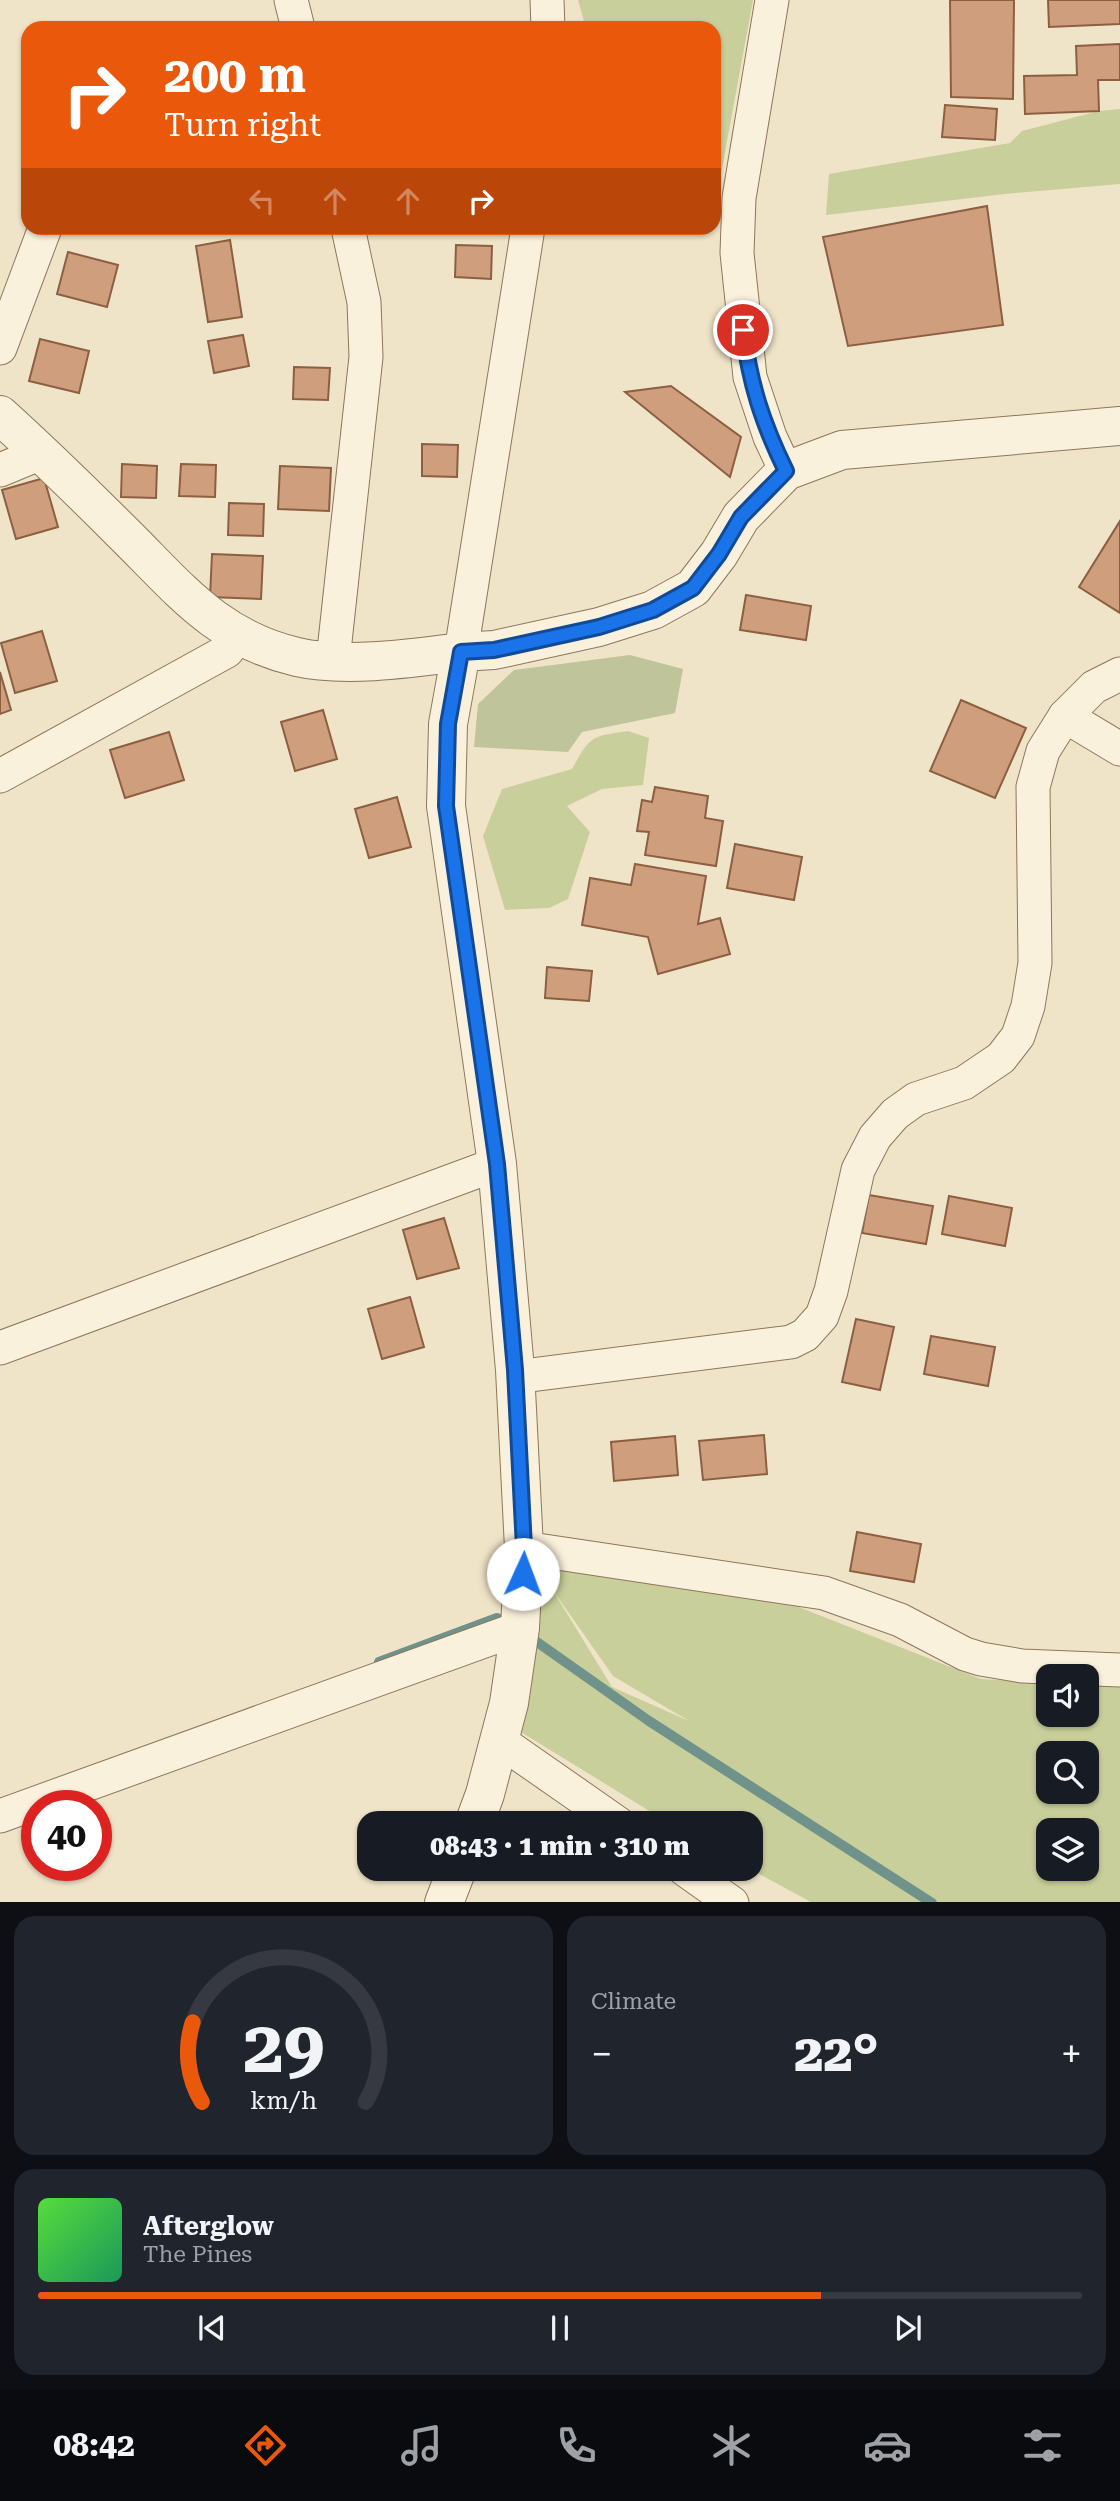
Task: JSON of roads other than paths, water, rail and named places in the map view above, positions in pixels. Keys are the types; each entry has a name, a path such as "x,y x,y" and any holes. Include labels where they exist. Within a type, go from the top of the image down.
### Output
{"street":[{"path":"291,0 296,21"},
{"path":"547,0 548,21"},
{"path":"772,0 739,198 737,253 750,377 770,437 786,471"},
{"path":"0,348 42,235"},
{"path":"332,660 366,357 364,302 350,235"},
{"path":"478,1811 509,1703 510,1639 524,1548 515,1377 497,1164 446,806 448,724 527,235"},
{"path":"0,415 192,602 238,636 299,657 332,660 399,660 494,650 599,627 653,610 693,588 719,554 741,517 786,471 842,450 1120,426"},
{"path":"0,470 41,453"},
{"path":"0,776 227,651 238,636"},
{"path":"515,1377 791,1342 805,1335 822,1317 831,1291 858,1170 875,1137 895,1114 916,1099 964,1083 1001,1058 1018,1036 1028,1006 1035,963 1033,787 1043,751 1065,716 1094,687 1120,674"},
{"path":"1065,716 1120,749"},
{"path":"0,1348 497,1164"},
{"path":"524,1548 824,1593 889,1615 965,1654 981,1659 1022,1666 1120,1670"},
{"path":"0,1816 448,1655 510,1639"},
{"path":"500,1741 600,1811"},
{"path":"444,1902 452,1881"},
{"path":"701,1881 732,1902"}],"waterway":[{"path":"379,1662 497,1618 508,1624"},
{"path":"527,1635 649,1721 930,1902"}]}
